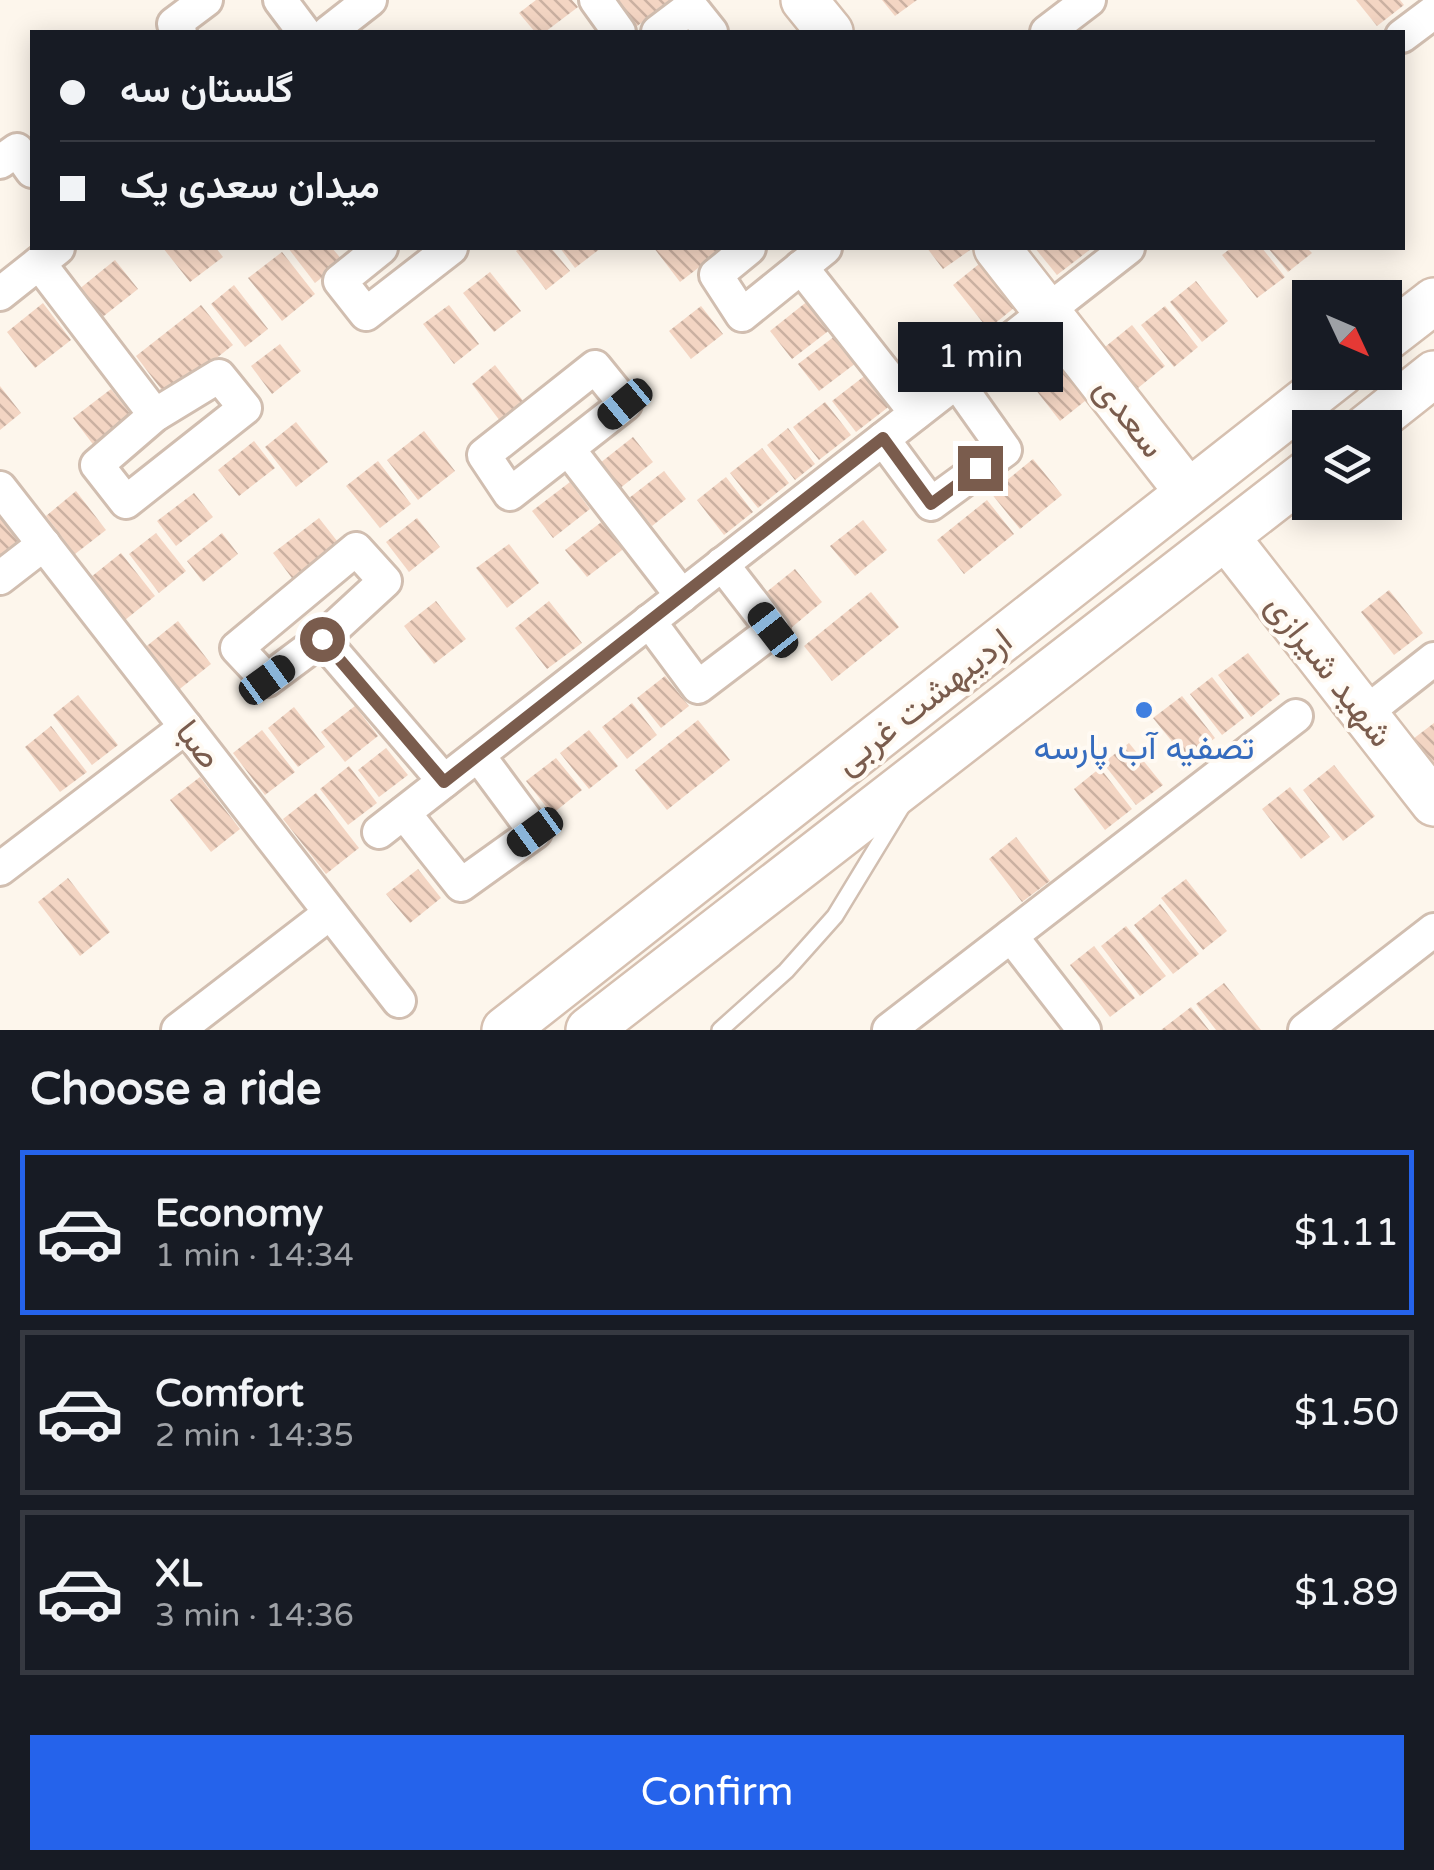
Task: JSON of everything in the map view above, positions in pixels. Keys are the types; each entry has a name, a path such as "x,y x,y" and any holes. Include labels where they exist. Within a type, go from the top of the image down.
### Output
{"main road":[{"path":"804,0 828,30"},
{"name":"سعدی","path":"1000,250 1188,492"},
{"path":"1402,326 1434,301"},
{"path":"1389,410 1434,374"},
{"name":"اردیبهشت غربی","path":"505,1030 1319,390"},
{"name":"اردیبهشت غربی","path":"589,1030 1292,485"},
{"name":"شهید شیرازی","path":"1226,536 1434,803"}],"street":[{"path":"178,30 174,24 206,0"},
{"path":"280,0 302,30"},
{"path":"332,30 370,0"},
{"path":"596,0 618,30"},
{"path":"1050,30 1088,0"},
{"path":"661,30 691,7 708,30"},
{"path":"1405,34 1434,12"},
{"path":"0,162 17,150 30,168"},
{"path":"379,250 340,281 366,314 448,250"},
{"path":"746,250 716,275 742,315 813,258 916,413"},
{"path":"478,755 535,832 461,885 392,822 1125,250"},
{"path":"1,292 48,255 155,414"},
{"path":"883,438 931,504 1005,450 956,382"},
{"path":"570,450 682,596"},
{"name":"صبا","path":"0,488 399,1001"},
{"path":"0,578 44,544"},
{"path":"649,621 698,687 773,630 722,564"},
{"path":"322,639 444,782"},
{"path":"1364,714 1434,660"},
{"path":"890,1030 1296,716"},
{"path":"0,869 186,727"},
{"path":"178,1030 330,912"},
{"path":"1305,1030 1434,930"},
{"path":"1011,936 1084,1030"}],"lane":[{"path":"720,1030 786,971 835,916 922,772"}],"building":[{"path":"536,0 572,0 578,7 548,30 533,30 519,13"},
{"path":"609,0 671,0 632,30"},
{"path":"882,0 917,0 895,16"},
{"path":"1356,0 1400,0 1404,5 1377,26"},
{"path":"165,250 218,250 223,257 190,282"},
{"path":"290,250 334,250 343,261 315,283"},
{"path":"553,250 570,271 546,290 516,251"},
{"path":"562,250 598,250 575,268"},
{"path":"656,250 721,250 680,282"},
{"path":"929,250 970,250 943,269"},
{"path":"1037,250 1089,250 1057,275"},
{"path":"1228,250 1264,250 1285,277 1257,298 1222,255"},
{"path":"1270,250 1312,253 1288,272"},
{"path":"282,252 315,294 282,321 248,278"},
{"path":"115,260 138,289 100,319 78,290"},
{"path":"984,260 1019,304 988,329 953,285"},
{"path":"490,272 521,311 494,332 463,293"},
{"path":"1196,281 1228,321 1202,342 1170,302"},
{"path":"234,285 268,329 245,347 211,304"},
{"path":"809,300 831,329 792,359 770,331"},
{"path":"43,303 71,340 35,368 7,332"},
{"path":"201,305 233,345 167,397 136,356"},
{"path":"449,305 479,344 454,364 423,324"},
{"path":"701,306 723,334 691,359 669,331"},
{"path":"1165,306 1198,347 1174,367 1141,325"},
{"path":"1132,325 1165,366 1138,388 1105,347"},
{"path":"936,330 957,355 917,387 897,362"},
{"path":"835,336 856,363 819,391 798,364"},
{"path":"280,344 301,371 272,394 251,366"},
{"path":"1061,361 1090,397 1060,421 1032,385"},
{"path":"495,365 524,402 500,421 472,384"},
{"path":"867,374 891,405 856,432 832,401"},
{"path":"0,386 21,413 0,430"},
{"path":"111,389 133,417 95,447 73,418"},
{"path":"825,402 851,435 819,460 793,427"},
{"path":"296,422 328,462 296,487 265,447"},
{"path":"788,428 815,464 795,480 767,445"},
{"path":"424,431 455,471 418,500 387,460"},
{"path":"633,437 653,462 614,493 595,467"},
{"path":"254,441 275,468 239,496 218,470"},
{"path":"762,448 789,483 758,508 730,473"},
{"path":"1033,459 1062,495 1020,529 991,493"},
{"path":"378,461 411,504 380,528 346,486"},
{"path":"664,471 686,499 652,526 629,498"},
{"path":"726,477 753,512 724,535 697,500"},
{"path":"570,482 590,509 553,538 532,511"},
{"path":"76,491 106,530 75,554 46,516"},
{"path":"194,493 213,517 176,546 157,521"},
{"path":"987,500 1014,534 964,574 937,540"},
{"path":"0,515 20,540 0,555"},
{"path":"319,518 341,546 295,582 273,553"},
{"path":"417,518 440,547 409,572 386,542"},
{"path":"604,520 626,547 587,577 565,550"},
{"path":"863,520 887,550 855,576 830,546"},
{"path":"156,533 186,571 159,593 129,554"},
{"path":"222,533 238,554 203,582 187,561"},
{"path":"509,544 539,583 507,608 476,568"},
{"path":"121,553 155,596 125,620 91,577"},
{"path":"795,569 822,602 791,628 764,594"},
{"path":"1389,590 1423,633 1394,655 1361,612"},
{"path":"871,592 899,627 832,681 804,646"},
{"path":"436,601 466,639 434,664 404,626"},
{"path":"549,601 582,643 547,669 515,628"},
{"path":"178,621 211,664 176,692 143,649"},
{"path":"1248,653 1280,694 1251,717 1218,675"},
{"path":"665,676 689,706 661,728 637,698"},
{"path":"1212,677 1244,718 1222,735 1190,694"},
{"path":"78,695 118,745 92,765 53,715"},
{"path":"1182,696 1215,738 1187,760 1153,718"},
{"path":"632,703 657,735 627,759 602,727"},
{"path":"355,706 378,736 345,762 321,732"},
{"path":"294,707 325,747 298,767 268,728"},
{"path":"698,720 730,760 667,810 635,770"},
{"path":"1434,723 1434,766 1413,739"},
{"path":"51,726 87,772 60,792 25,747"},
{"path":"262,730 295,772 265,795 233,753"},
{"path":"589,730 618,766 589,789 560,753"},
{"path":"1129,743 1163,785 1136,805 1103,763"},
{"path":"386,748 408,775 379,797 358,770"},
{"path":"556,758 582,790 552,814 526,781"},
{"path":"1334,765 1375,816 1343,841 1303,790"},
{"path":"349,766 377,803 348,825 320,789"},
{"path":"1100,768 1132,809 1105,830 1074,789"},
{"path":"200,777 240,829 211,852 170,800"},
{"path":"1290,787 1330,837 1301,859 1262,809"},
{"path":"316,793 359,848 326,874 283,819"},
{"path":"1016,837 1050,881 1022,902 989,859"},
{"path":"418,869 441,898 410,923 386,894"},
{"path":"68,878 110,932 80,956 38,902"},
{"path":"1186,879 1227,931 1203,950 1161,898"},
{"path":"1160,904 1199,954 1173,974 1134,925"},
{"path":"1126,926 1166,976 1140,996 1101,946"},
{"path":"1094,946 1135,998 1110,1017 1070,965"},
{"path":"1224,983 1261,1030 1216,1030 1196,1004"},
{"path":"1191,1007 1209,1030 1161,1030"}],"place":[{"name":"تصفیه آب پارسه","path":"1144,710"}],"route":[{"path":"322,639 444,782 883,438 931,504 980,468"}]}
